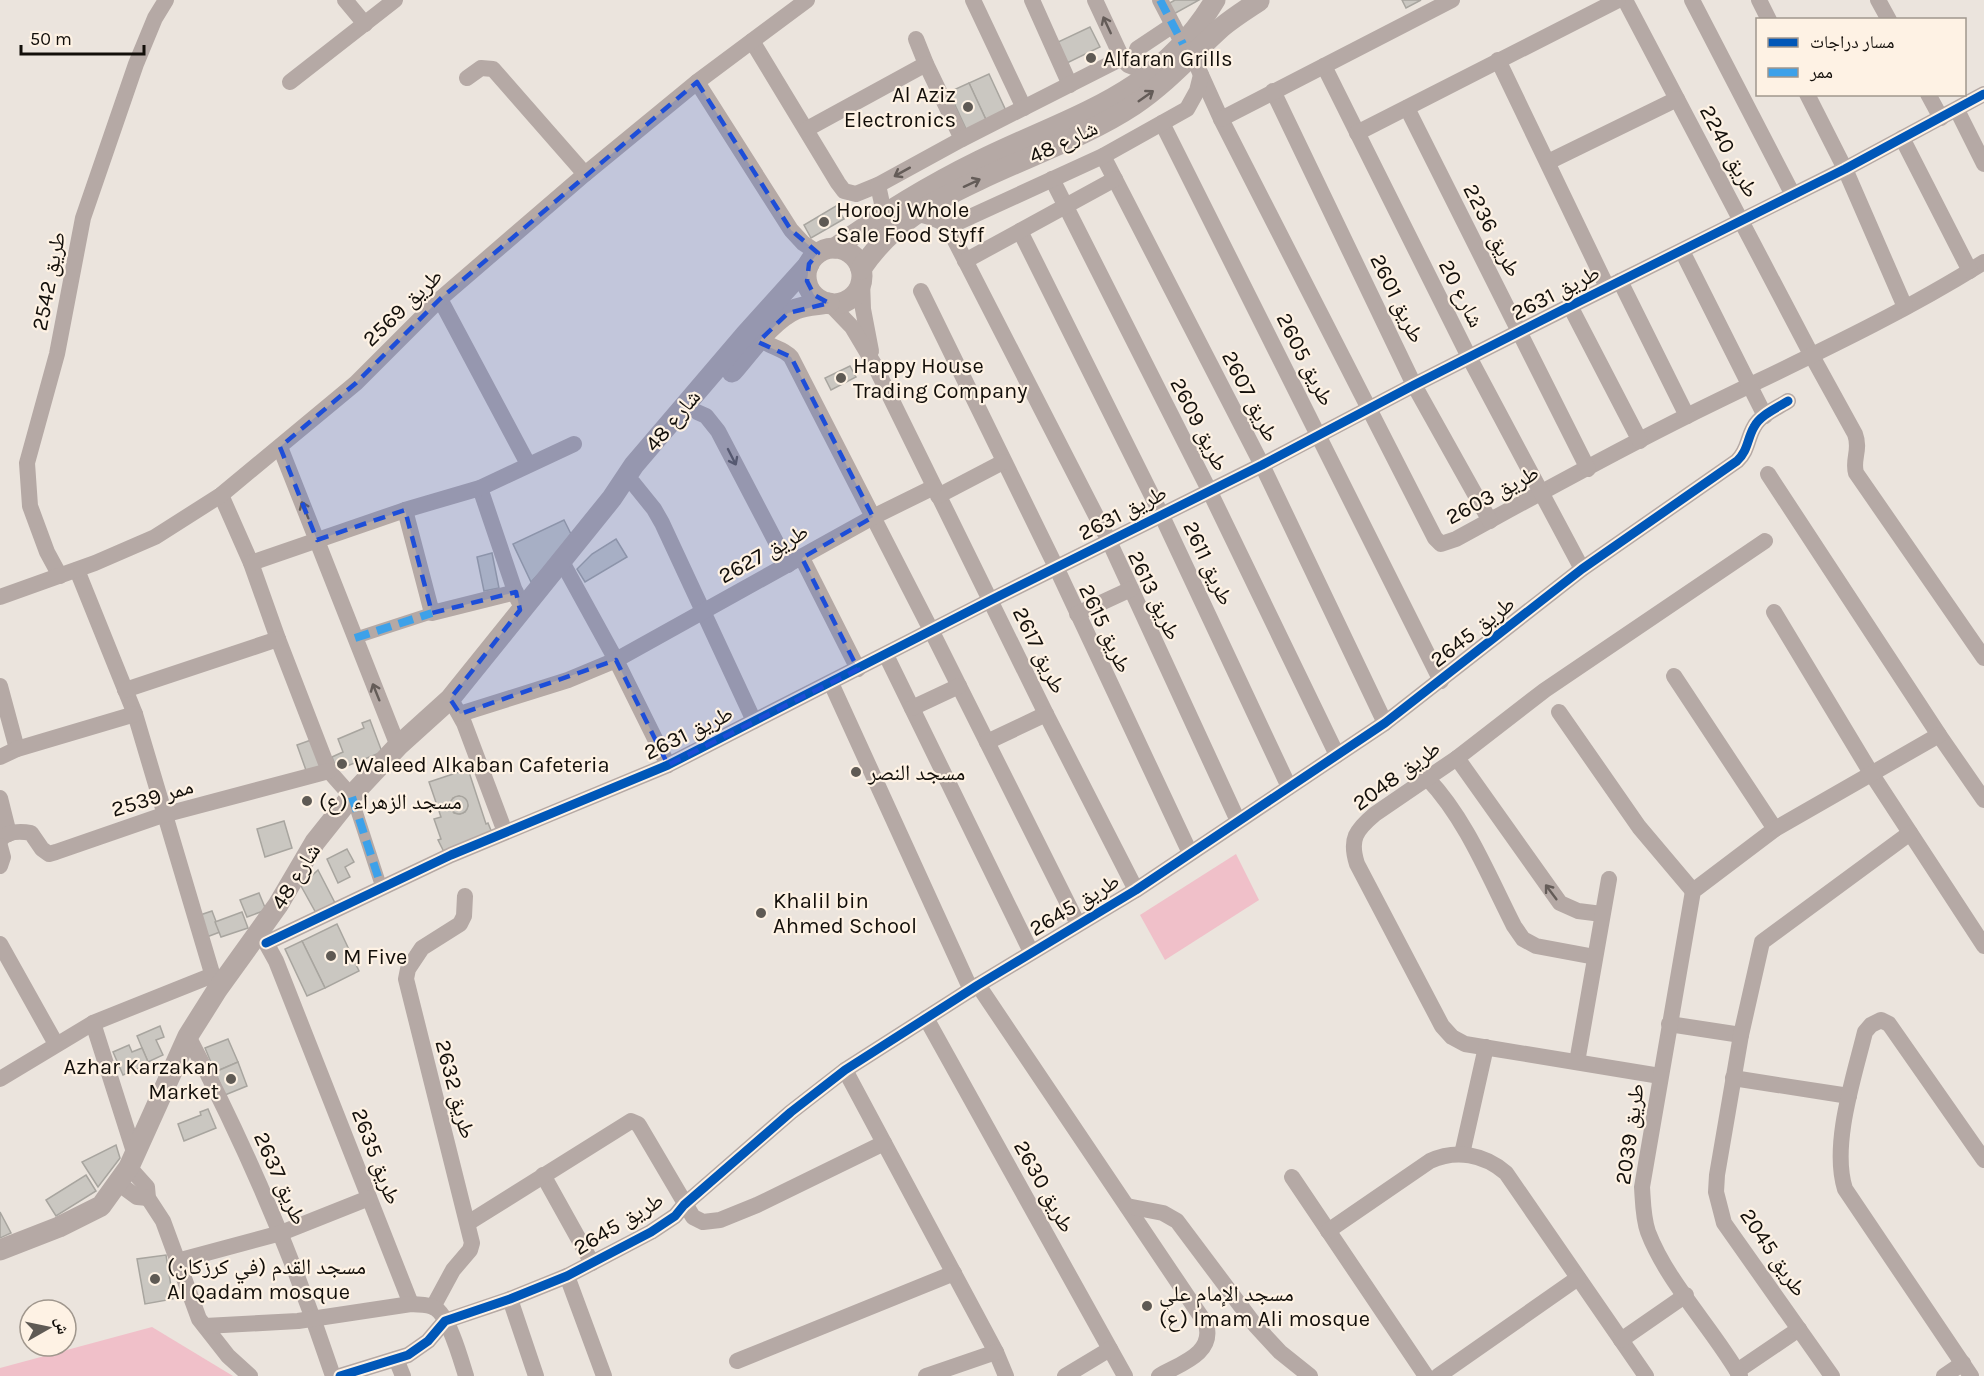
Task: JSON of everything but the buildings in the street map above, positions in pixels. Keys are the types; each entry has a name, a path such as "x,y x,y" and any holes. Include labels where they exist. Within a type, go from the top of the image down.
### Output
{"street":[{"name":"طريق 2542","path":"60,576 47,552 30,506 27,463 57,354 83,218 136,64 155,18 166,0"},
{"path":"345,0 365,24"},
{"path":"290,82 396,0"},
{"name":"طريق 2569","path":"0,597 77,570 155,537 220,495 356,383 441,299 585,174 697,82 807,0"},
{"path":"973,0 1024,108"},
{"path":"1032,0 1070,85"},
{"path":"1095,0 1122,58 1128,65 1151,74"},
{"name":"طريق 2603","path":"1160,0 1188,50 1435,538 1441,544 1456,539 1687,416 1812,356 1977,267"},
{"name":"شارع 48","path":"861,275 880,244 914,214 942,197 1110,119 1154,92 1188,50 1195,30 1215,0"},
{"path":"1249,0 1260,0"},
{"name":"شارع 48","path":"0,1250 86,1215 100,1206 128,1168 215,982 262,939 315,842 398,746 455,706 518,601 561,560 612,498 634,465 745,335 820,255 929,186 979,160 1123,94 1260,0"},
{"path":"1187,109 1205,111 1221,119 1452,0"},
{"path":"1357,133 1618,0"},
{"name":"طريق 2240","path":"1618,0 1677,99 1855,434 1858,442 1856,473 1984,658"},
{"path":"1692,0 1793,195"},
{"path":"1759,0 1768,18"},
{"path":"1878,0 1888,18"},
{"path":"916,39 962,139"},
{"path":"752,41 844,191 856,194 878,185 962,139 1122,58"},
{"path":"914,214 940,220 948,227 1103,156 1187,109 1197,91 1188,50 1137,49"},
{"path":"1498,60 1548,162 1687,416"},
{"path":"807,129 926,64"},
{"name":"شارع 20","path":"1324,66 1469,357 1582,569"},
{"path":"467,78 481,68 493,69 585,174"},
{"path":"697,82 796,237 820,255 852,254 861,275 854,296 846,301 828,303 821,301 809,289 807,281 820,255"},
{"name":"طريق 2601","path":"1273,91 1414,385 1490,521"},
{"name":"طريق 2631","path":"262,939 382,889 451,855 668,765 931,630 1319,436 1469,357 1845,169 1984,94"},
{"path":"1808,96 1845,169 1905,307"},
{"path":"1929,96 1941,118"},
{"path":"1548,162 1677,99"},
{"name":"طريق 2236","path":"1407,108 1588,469"},
{"path":"1957,110 1984,164"},
{"name":"طريق 2605","path":"1162,123 1441,681"},
{"path":"1902,138 1977,267"},
{"name":"طريق 2607","path":"1103,156 1262,465 1385,723"},
{"path":"965,261 1115,178"},
{"name":"طريق 2609","path":"1052,179 1209,490 1337,755"},
{"path":"878,185 884,213"},
{"name":"طريق 2613","path":"948,227 1109,541 1238,821"},
{"name":"طريق 2611","path":"1020,231 1161,514 1289,787"},
{"path":"1682,251 1765,416"},
{"name":"طريق 2617","path":"861,275 863,309 874,364"},
{"name":"طريق 2615","path":"921,291 1056,567 1190,853"},
{"path":"441,299 528,464"},
{"name":"شارع 48","path":"612,498 633,483 653,464 761,339 788,313 798,308 828,303"},
{"name":"طريق 2617","path":"828,303 852,327 874,364 1046,714 1136,890"},
{"path":"1570,306 1640,441"},
{"path":"761,339 768,345 780,348 791,357 1078,924"},
{"name":"طريق 2645","path":"340,1376 396,1359 419,1349 445,1321 510,1299 567,1276 651,1232 675,1215 791,1112 845,1070 1031,952 1136,890 1385,723 1582,569 1737,461 1746,450 1753,428 1765,416 1788,401"},
{"path":"697,411 706,416 718,431 858,669"},
{"path":"251,563 405,510 480,488 574,444"},
{"path":"280,447 398,746"},
{"name":"طريق 2627","path":"455,706 568,680 616,660 873,517 1003,462"},
{"path":"1768,474 1984,800"},
{"path":"633,483 654,508 662,523 754,721"},
{"path":"355,638 432,613 518,601 480,488"},
{"path":"220,495 251,563 329,771 352,797 382,889"},
{"path":"405,510 432,613"},
{"name":"طريق 2048","path":"1660,1076 1465,1044 1452,1037 1442,1026 1357,864 1353,850 1355,835 1364,823 1457,758 1545,690 1765,541"},
{"path":"561,560 616,660 668,765"},
{"path":"0,1079 93,1023 215,982 135,714 77,570"},
{"path":"1077,614 1131,589"},
{"path":"1774,612 1871,772 1984,946"},
{"path":"125,690 278,639"},
{"path":"886,655 1031,952"},
{"path":"1674,676 1775,829"},
{"path":"831,683 975,988 1206,1324 1208,1341 1198,1354 1159,1376"},
{"path":"0,686 17,750"},
{"path":"912,708 959,686"},
{"path":"455,706 506,832"},
{"path":"1559,712 1639,827 1693,891 1775,829 1939,735"},
{"path":"0,757 135,714"},
{"path":"987,742 1046,714"},
{"path":"1457,758 1560,903 1578,911 1602,914"},
{"name":"ممر 2539","path":"3,840 21,831 31,833 42,849 49,854 163,814 329,771"},
{"path":"1428,779 1458,818 1523,939 1536,946 1595,957"},
{"path":"0,798 3,840 3,857 0,866"},
{"name":"طريق 2045","path":"1832,1376 1724,1223 1716,1192 1717,1175 1741,1035 1762,942 1910,833"},
{"path":"1577,1062 1609,879"},
{"name":"طريق 2039","path":"1693,891 1642,1187 1643,1208 1647,1230 1657,1253 1738,1374"},
{"name":"طريق 2632","path":"433,1307 453,1270 470,1250 472,1243 406,979 408,969 418,953 460,924 464,916 465,896"},
{"name":"طريق 2635","path":"262,939 276,961 411,1304"},
{"path":"0,944 56,1044"},
{"name":"طريق 2630","path":"926,1018 1125,1376"},
{"path":"1944,1376 1967,1370 1845,1189 1840,1174 1839,1158 1849,1096 1865,1032 1871,1025 1881,1020 1889,1024 1984,1160"},
{"path":"93,1023 128,1168 147,1187 148,1198 163,1221 199,1319 228,1356 250,1376"},
{"path":"1669,1024 1741,1035"},
{"name":"طريق 2637","path":"188,1036 234,1126 281,1233 333,1376"},
{"path":"1462,1154 1486,1047"},
{"path":"845,1070 996,1352 1006,1376"},
{"path":"1733,1078 1849,1096"},
{"path":"468,1223 626,1123 634,1122 640,1127 684,1205 698,1220 714,1222 757,1205 884,1143"},
{"path":"1328,1231 1442,1155 1462,1154 1494,1162 1506,1173 1643,1375"},
{"path":"543,1174 592,1263"},
{"path":"1292,1178 1426,1376"},
{"path":"177,1261 281,1233 369,1198"},
{"path":"1127,1206 1163,1213 1177,1221 1261,1332 1280,1352 1310,1376"},
{"path":"737,1360 954,1273"},
{"path":"567,1276 604,1376"},
{"path":"1438,1376 1578,1278"},
{"path":"1621,1340 1686,1296"},
{"path":"510,1299 536,1376"},
{"path":"205,1326 314,1319 411,1304 433,1307 439,1311 445,1321 466,1376"},
{"path":"1738,1374 1799,1329"},
{"path":"1065,1376 1110,1349"},
{"path":"927,1376 996,1352"},
{"path":"396,1359 403,1376"}],"highlighted area":[{"path":"697,82 791,230 818,253 809,264 807,281 814,295 829,303 788,313 758,342 791,357 873,517 802,558 858,669 668,765 616,660 460,714 450,699 520,610 516,592 432,613 405,510 317,540 280,447 356,383 440,299"}],"shaded area":[{"path":"1236,854 1259,900 1165,960 1140,915"},
{"path":"152,1327 233,1376 0,1376 0,1368 37,1358 78,1358 78,1347"}],"marked path":[{"path":"1160,0 1183,44"},
{"path":"355,638 432,613"},
{"path":"352,797 382,889"}],"cycle path":[{"path":"266,943 451,855 668,765 1262,465 1570,306 1845,169 1984,94"},
{"path":"340,1376 408,1355 428,1341 445,1321 510,1299 567,1276 651,1232 675,1216 684,1205 791,1112 845,1070 978,985 1136,890 1385,723 1582,569 1737,461 1760,419 1788,401"}],"place":[{"name":"Alfaran Grills","path":"1091,58"},
{"name":"Al Aziz Electronics","path":"968,107"},
{"name":"Horooj Whole Sale Food Styff","path":"824,222"},
{"name":"Happy House Trading Company","path":"841,378"},
{"name":"Waleed Alkaban Cafeteria","path":"342,764"},
{"name":"مسجد النصر","path":"856,772"},
{"name":"مسجد الزهراء (ع)","path":"307,801"},
{"name":"Khalil bin Ahmed School","path":"761,913"},
{"name":"M Five","path":"331,956"},
{"name":"Azhar Karzakan Market","path":"231,1079"},
{"name":"مسجد القدم (في كرزكان) Al Qadam mosque","path":"155,1279"},
{"name":"مسجد الإمام علي (ع) Imam Ali mosque","path":"1147,1306"}]}
